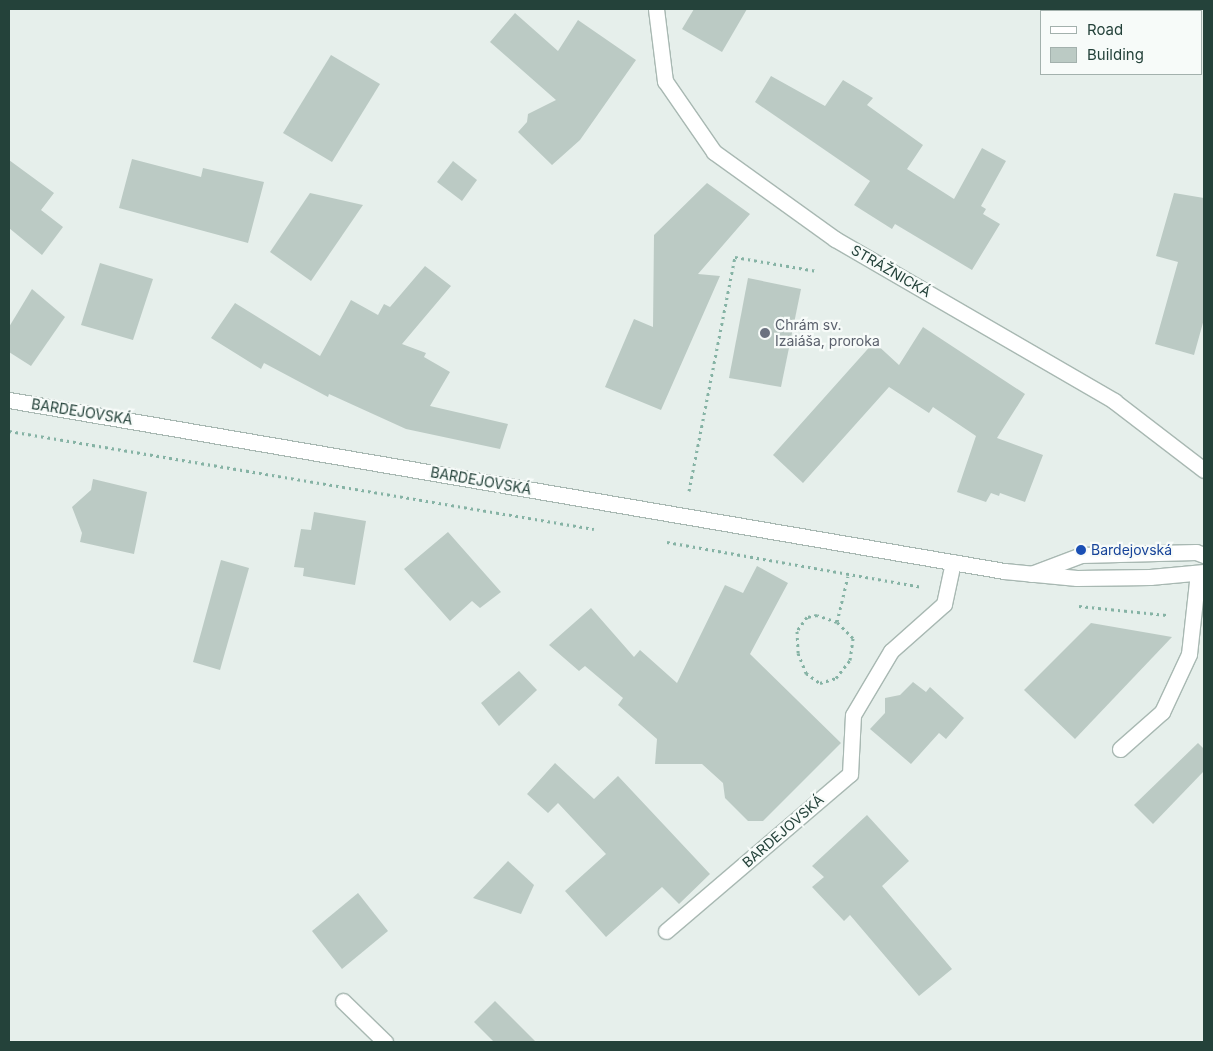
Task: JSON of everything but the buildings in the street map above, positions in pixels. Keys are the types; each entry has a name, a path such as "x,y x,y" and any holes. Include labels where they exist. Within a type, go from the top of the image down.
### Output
{"street":[{"name":"STRÁŽNICKÁ","path":"656,9 665,81 714,152 835,239 1114,401 1160,433 1204,470"},
{"name":"BARDEJOVSKÁ","path":"9,400 1031,574 1077,578 1201,572"},
{"path":"1031,574 1081,555 1196,552 1204,555"},
{"name":"BARDEJOVSKÁ","path":"666,931 850,774 853,715 892,651 944,604 953,562"},
{"path":"1120,749 1162,712 1189,654 1201,572"},
{"path":"343,1001 385,1042"}],"path":[{"path":"684,516 735,257 817,272"},
{"path":"9,431 598,530"},
{"path":"665,541 848,576 946,591"},
{"path":"837,622 848,576"},
{"path":"1078,606 1173,615 1192,625"},
{"path":"818,615 837,622 854,638 850,660 836,678 820,683 806,673 798,653 797,631 807,617 818,615"}],"place":[{"name":"Chrám sv. Izaiáša, proroka","path":"765,333"},
{"name":"Bardejovská","path":"1081,550"}]}
